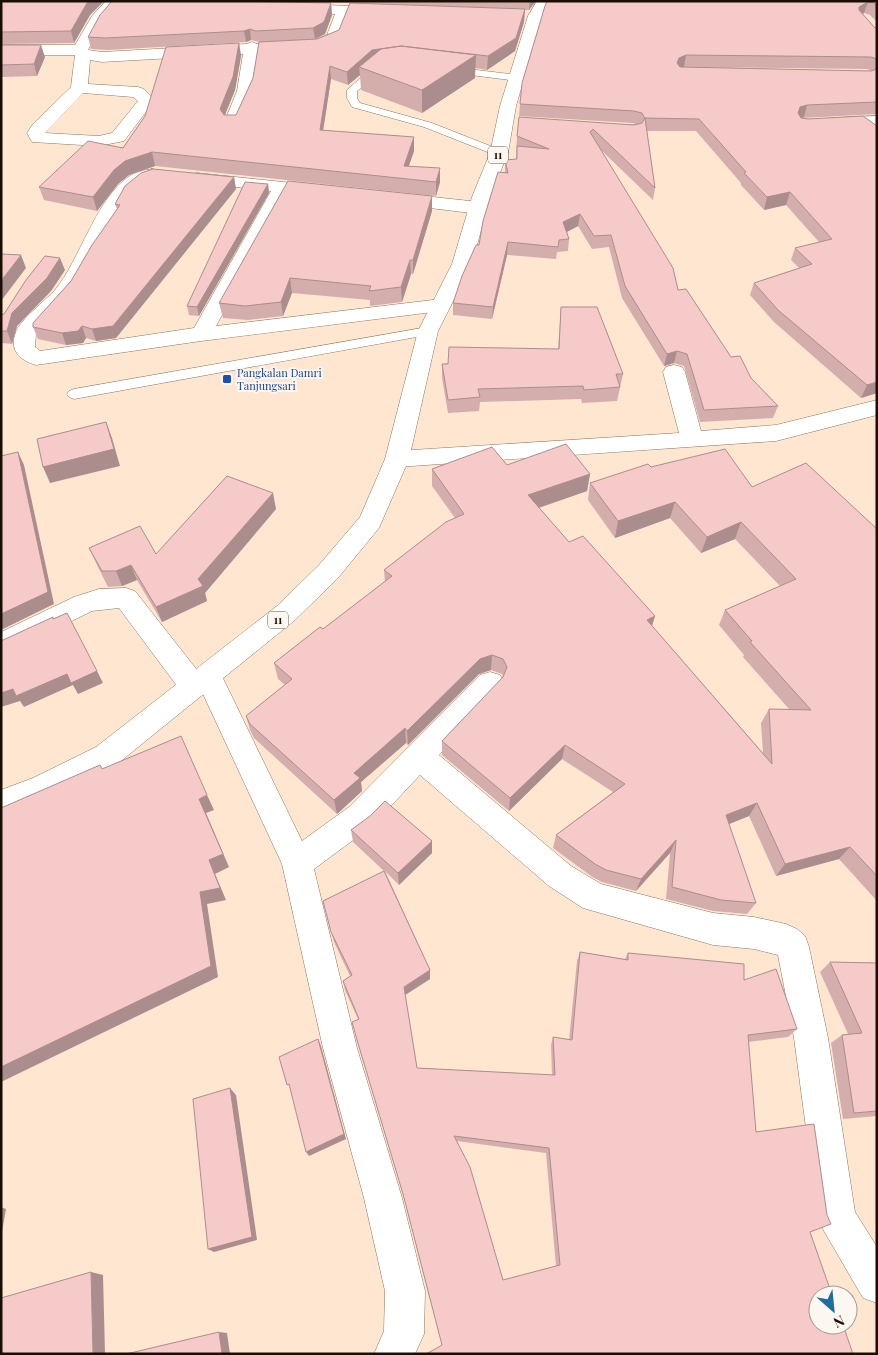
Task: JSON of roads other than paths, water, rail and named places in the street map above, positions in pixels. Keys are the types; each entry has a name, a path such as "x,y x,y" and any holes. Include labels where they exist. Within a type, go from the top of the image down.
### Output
{"main road":[{"path":"79,88 138,92 147,100 118,137 99,141 38,138 36,133 39,128 79,88 81,52 97,18 112,3 132,5"},
{"path":"1,50 81,52 102,57 252,47 318,45 334,38 342,6"},
{"path":"280,8 342,6 402,11"},
{"path":"516,15 540,9"},
{"name":"11","path":"1,804 43,788 106,756 286,613 328,572 370,522 397,459 428,331 462,264 481,197 499,153 507,122 508,106 540,9"},
{"path":"232,123 245,91 252,47"},
{"path":"813,124 877,121"},
{"path":"507,122 525,123"},
{"path":"342,194 155,173 137,179 120,194 64,292 26,332 24,350 36,358 201,334 441,306"},
{"path":"201,334 283,188"},
{"path":"382,198 479,208"},
{"path":"674,372 692,440"},
{"path":"397,459 776,433 877,406"},
{"path":"1,645 83,604 99,600 126,598 200,681 297,863 340,1048 382,1198 405,1291 404,1334 394,1354"},
{"path":"297,863 360,816 490,683"},
{"path":"419,756 560,876 594,897 713,929 754,933 786,940 793,947 811,1038 837,1218 877,1284"}],"lane":[{"path":"388,65 378,67 352,90 352,98 356,105 428,125 499,153"},
{"path":"443,69 518,78"},
{"path":"74,394 428,331"}],"place":[{"name":"Pangkalan Damri Tanjungsari","path":"227,379"}]}
